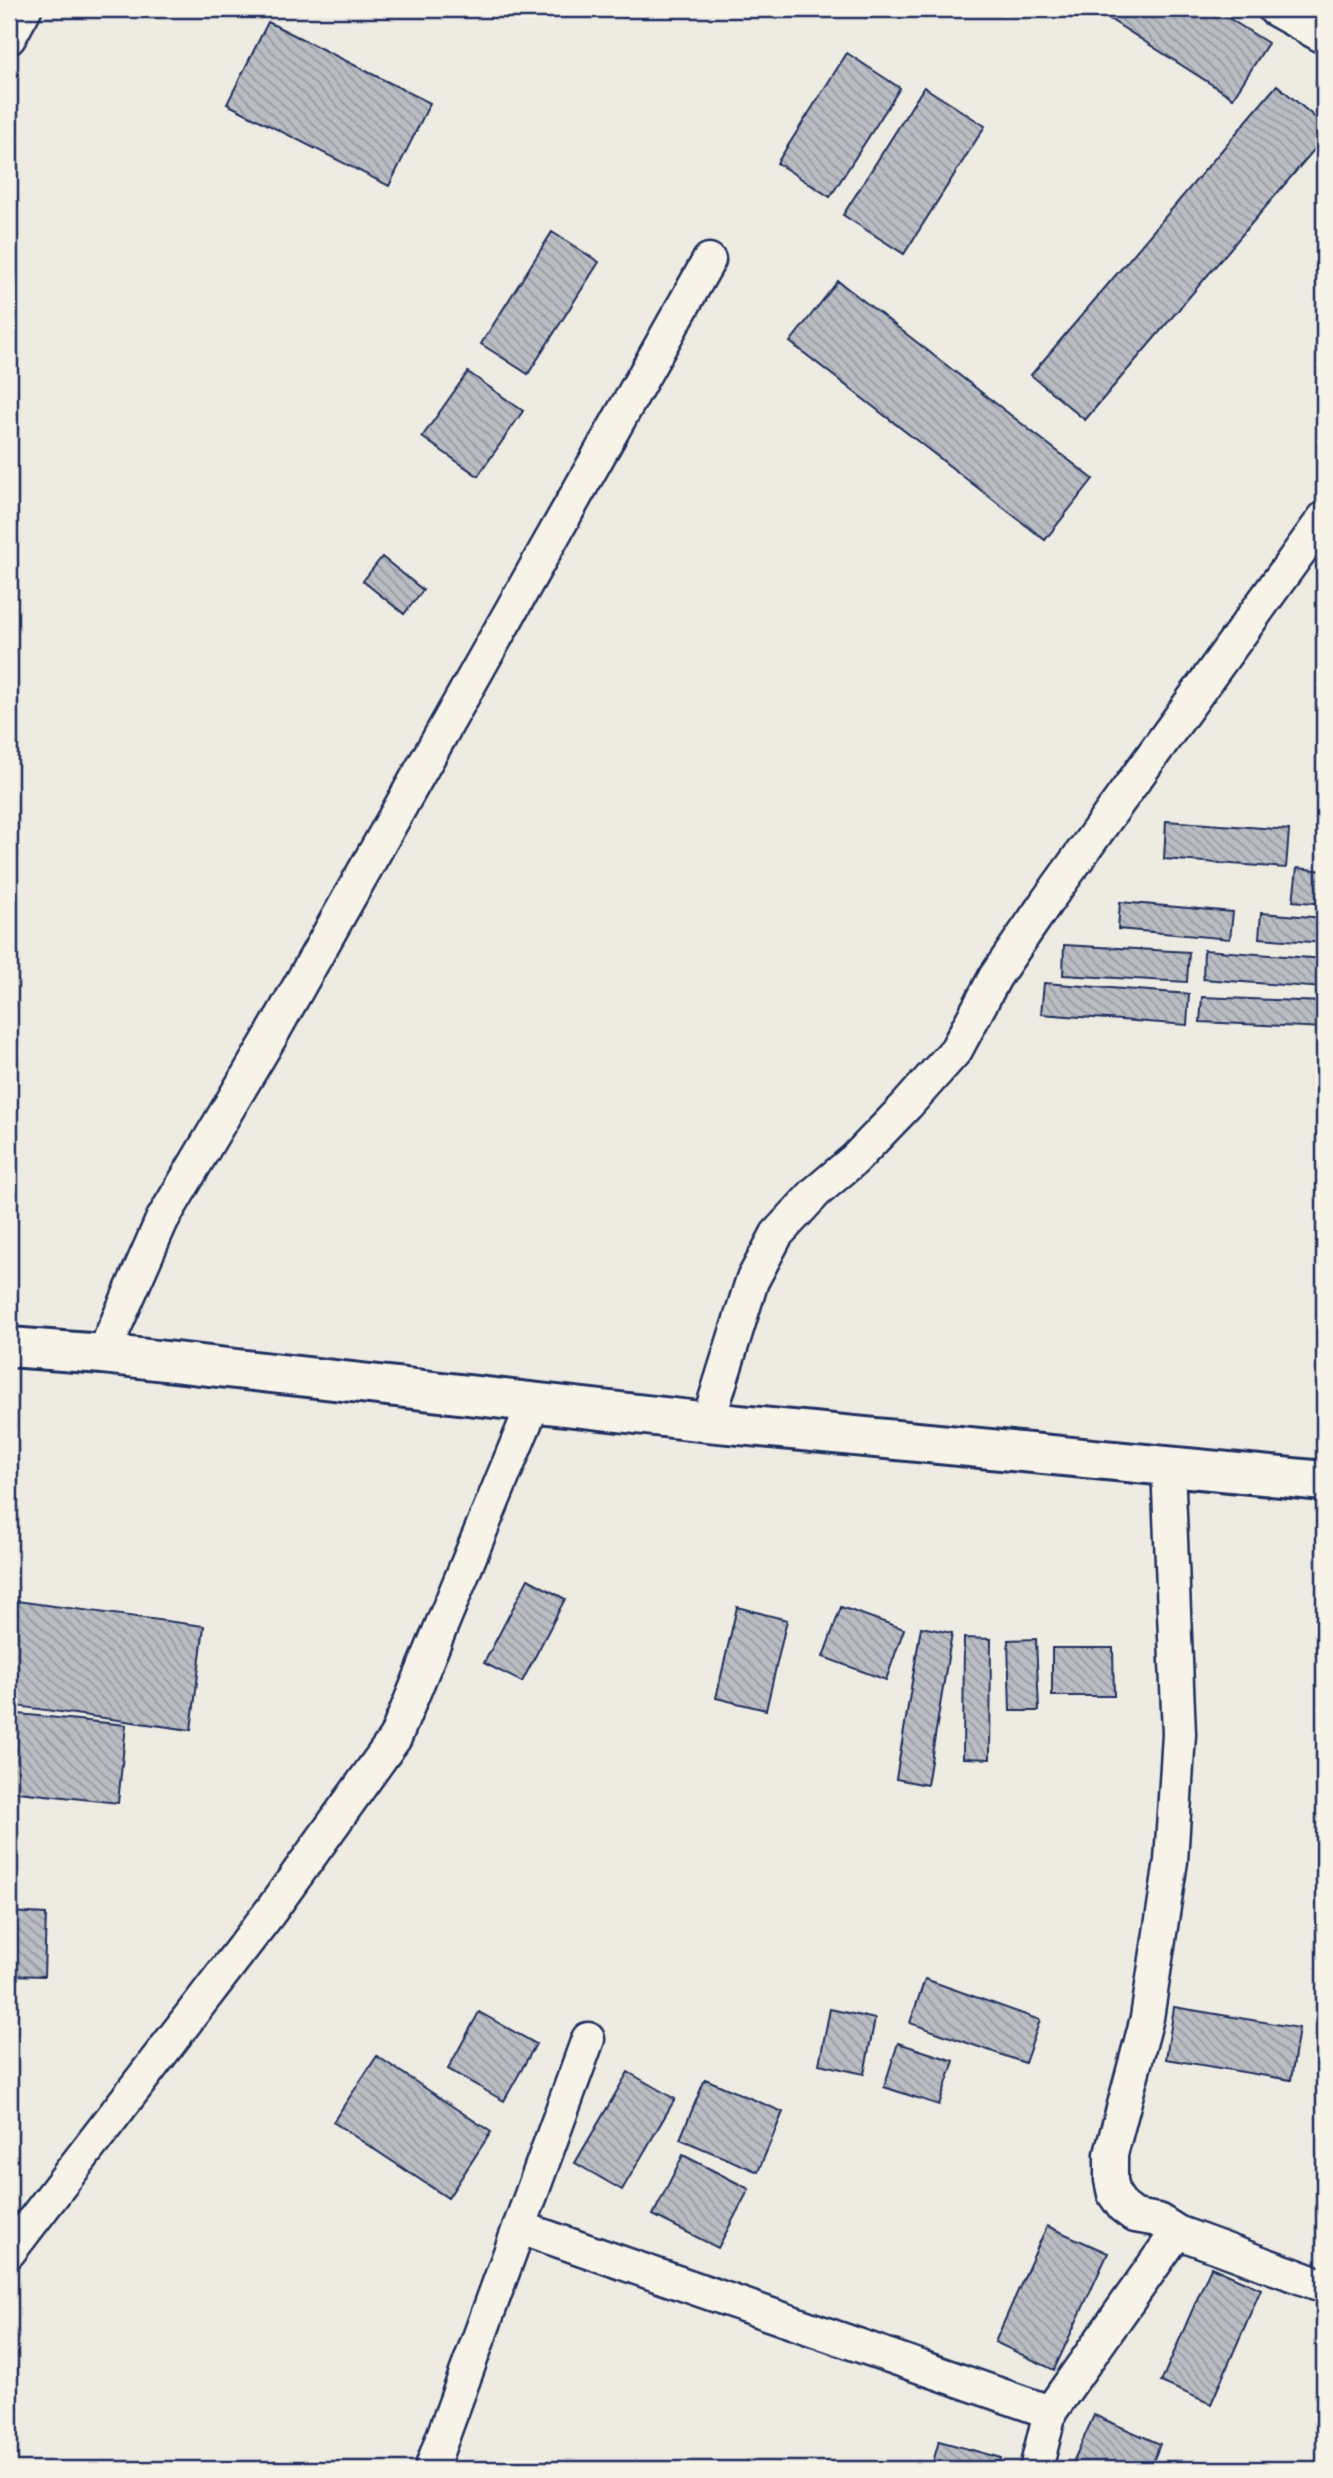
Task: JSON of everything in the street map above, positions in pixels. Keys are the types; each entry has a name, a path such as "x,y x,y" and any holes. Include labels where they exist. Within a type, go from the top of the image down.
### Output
{"main road":[{"path":"9,1347 103,1353 708,1422 1324,1481"}],"street":[{"path":"9,38 25,9"},
{"path":"1274,9 1324,37"},
{"path":"103,1353 162,1220 271,1036 709,260"},
{"path":"708,1422 752,1281 778,1234 816,1192 855,1159 956,1050 995,977 1047,901 1324,519"},
{"path":"9,2252 270,1912 395,1738 534,1402"},
{"path":"1168,1466 1179,1734 1171,1861 1147,2018 1111,2154 1111,2180 1114,2194 1123,2207 1135,2216 1158,2220 1177,2232 1324,2286"},
{"path":"431,2469 588,2039"},
{"path":"519,2227 1050,2412"},
{"path":"1036,2469 1050,2412 1177,2232"}],"building":[{"path":"1094,9 1214,9 1268,43 1233,98"},
{"path":"268,22 430,103 389,186 227,104"},
{"path":"847,53 900,88 830,197 777,163"},
{"path":"1277,85 1324,125 1324,138 1085,420 1031,375"},
{"path":"924,87 985,126 904,254 843,215"},
{"path":"552,232 599,262 528,374 481,344"},
{"path":"838,281 1093,479 1045,540 790,342"},
{"path":"468,372 523,411 478,476 422,437"},
{"path":"382,557 423,590 404,614 363,581"},
{"path":"1166,821 1289,830 1286,868 1164,859"},
{"path":"1297,868 1324,871 1324,904 1293,901"},
{"path":"1120,902 1233,912 1230,939 1118,929"},
{"path":"1261,913 1324,918 1324,943 1259,938"},
{"path":"1064,945 1189,952 1187,982 1063,975"},
{"path":"1204,950 1324,959 1324,988 1203,979"},
{"path":"1044,983 1189,994 1187,1025 1041,1014"},
{"path":"1202,997 1324,1002 1324,1028 1200,1022"},
{"path":"528,1579 565,1599 522,1682 484,1663"},
{"path":"9,1600 204,1626 191,1730 9,1705"},
{"path":"737,1607 787,1620 766,1710 716,1698"},
{"path":"841,1607 904,1629 886,1680 823,1657"},
{"path":"921,1627 952,1633 927,1785 896,1779"},
{"path":"964,1638 991,1639 990,1759 963,1758"},
{"path":"1036,1639 1039,1711 1010,1711 1008,1640"},
{"path":"1052,1648 1113,1648 1114,1696 1052,1696"},
{"path":"9,1713 126,1725 118,1803 9,1791"},
{"path":"9,1912 46,1914 44,1976 9,1975"},
{"path":"925,1979 1040,2020 1025,2063 910,2023"},
{"path":"1174,2007 1299,2028 1291,2080 1166,2059"},
{"path":"830,2009 875,2019 864,2074 819,2064"},
{"path":"479,2012 536,2044 504,2101 448,2069"},
{"path":"898,2043 954,2061 939,2105 884,2087"},
{"path":"377,2056 491,2132 448,2198 333,2122"},
{"path":"628,2072 675,2099 622,2190 575,2163"},
{"path":"705,2079 783,2112 758,2172 680,2139"},
{"path":"683,2155 749,2189 718,2248 653,2215"},
{"path":"1047,2226 1108,2253 1054,2370 995,2342"},
{"path":"1211,2267 1261,2289 1211,2404 1161,2382"},
{"path":"1094,2415 1160,2444 1150,2469 1070,2469"},
{"path":"939,2441 1001,2458 998,2469 931,2469"}]}
